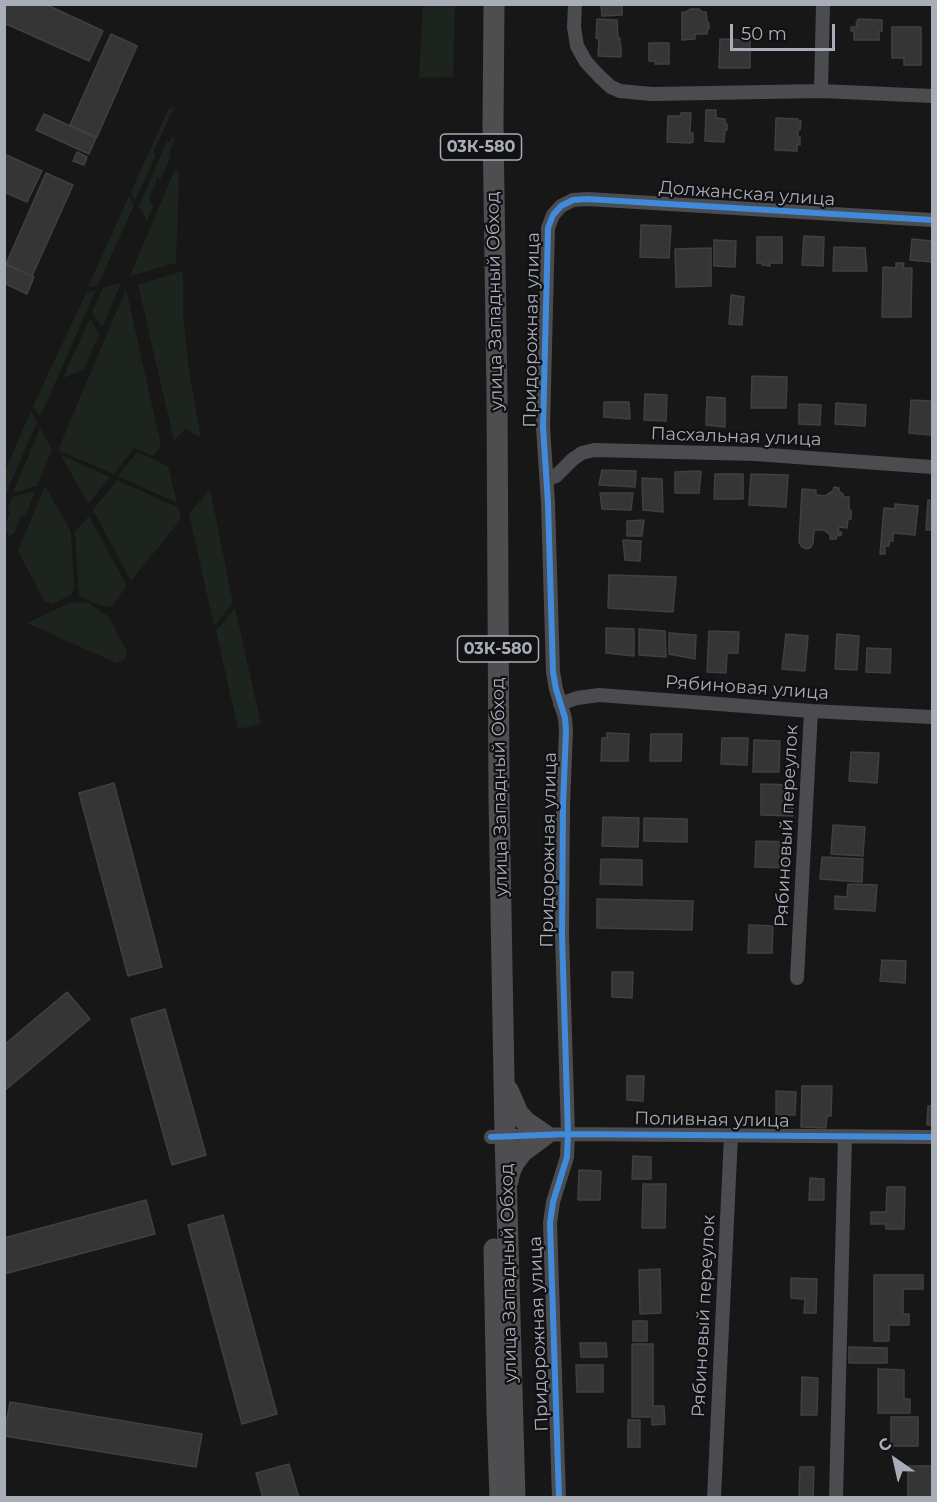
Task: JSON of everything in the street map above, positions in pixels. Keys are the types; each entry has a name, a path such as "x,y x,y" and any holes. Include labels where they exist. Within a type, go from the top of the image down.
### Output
{"highway":[{"name":"улица Западный Обход","path":"480,4 498,1136 496,1412 500,1497"},
{"name":"улица Западный Обход","path":"494,4 499,799 504,1081 498,1136 507,1190 515,1497"},
{"path":"504,1081 518,1113 526,1122 545,1135 522,1152 514,1163 507,1190"}],"street":[{"path":"575,4 574,27 577,46 586,62 611,87 621,92 652,94 821,90 933,96"},
{"path":"821,90 824,4"},
{"name":"Должанская улица","path":"561,206 573,200 587,199 933,220"},
{"name":"Придорожная улица","path":"559,1497 550,1223 553,1202 567,1157 568,1134 562,934 566,731 565,718 553,672 547,479 543,427 548,228 554,214 561,206"},
{"name":"Пасхальная улица","path":"547,479 556,476 582,453 594,450 755,454 933,467"},
{"name":"Рябиновая улица","path":"560,704 577,698 599,695 811,711 933,717"},
{"name":"Рябиновый переулок","path":"797,978 811,711"},
{"name":"Поливная улица","path":"498,1136 568,1134 933,1137"},
{"name":"Рябиновый переулок","path":"714,1497 731,1135"},
{"path":"836,1497 844,1137"}],"shaded area":[{"path":"423,5 455,5 453,77 419,78"},
{"path":"175,106 153,152 156,154 135,201 131,192 168,110"},
{"path":"173,137 175,138 169,153 171,157 160,180 158,177 149,198 153,207 147,221 139,206 167,141 170,142"},
{"path":"175,169 179,174 176,263 130,276"},
{"path":"129,196 134,205 98,285 88,287"},
{"path":"183,271 183,313 189,370 201,438 185,429 174,441 138,285"},
{"path":"121,283 102,328 92,312 103,288"},
{"path":"126,289 161,445 153,456 134,448 114,474 58,450"},
{"path":"96,290 40,417 33,406 86,293"},
{"path":"90,318 99,334 84,370 63,378"},
{"path":"31,411 37,422 5,496 5,471"},
{"path":"40,428 52,450 37,486 13,493"},
{"path":"137,452 168,466 177,503 118,476"},
{"path":"61,455 110,477 88,504"},
{"path":"117,480 179,508 181,519 131,581 93,510"},
{"path":"45,486 71,532 74,587 69,596 52,604 45,602 18,551"},
{"path":"210,489 233,603 214,626 189,514"},
{"path":"35,491 26,515 21,517 14,533 9,536 5,525 12,497"},
{"path":"89,516 127,586 111,607 99,605 79,596 75,531"},
{"path":"87,602 108,616 127,651 125,659 116,663 27,623 69,603"},
{"path":"235,608 261,724 238,729 216,631"}],"building":[{"path":"4,4 45,4 103,31 89,61 4,23"},
{"path":"601,4 622,4 622,15 602,16"},
{"path":"690,9 706,12 709,28 707,34 695,34 695,39 682,40 682,12"},
{"path":"597,19 617,20 621,57 598,56"},
{"path":"858,19 882,20 879,40 854,40 854,31 851,31 851,27 858,27 856,24"},
{"path":"892,27 921,27 921,65 904,65 904,58 892,58"},
{"path":"111,34 137,46 97,137 70,125"},
{"path":"720,39 750,40 750,68 719,68"},
{"path":"649,43 669,43 669,64 655,64 655,61 649,61"},
{"path":"706,110 716,110 716,118 725,119 727,130 725,130 724,142 705,141"},
{"path":"681,113 691,113 690,133 693,133 693,142 667,142 668,116 681,116"},
{"path":"44,114 96,138 89,154 36,130"},
{"path":"776,118 801,121 800,130 798,130 800,145 797,144 797,151 775,150"},
{"path":"77,152 87,157 84,165 73,161"},
{"path":"4,154 42,171 27,202 4,192"},
{"path":"46,173 73,185 32,276 6,264"},
{"path":"641,225 671,226 669,258 640,257"},
{"path":"804,236 824,237 823,266 802,265"},
{"path":"757,237 782,237 782,263 770,263 770,266 757,263"},
{"path":"912,239 932,241 932,262 910,260"},
{"path":"714,240 736,241 735,267 714,266"},
{"path":"834,247 865,248 867,271 833,271"},
{"path":"711,248 711,286 676,287 675,249"},
{"path":"896,263 904,263 903,268 912,268 911,317 882,317 883,267 896,268"},
{"path":"4,264 34,277 27,294 4,283"},
{"path":"731,295 744,297 742,325 729,324"},
{"path":"752,376 787,377 786,408 751,408"},
{"path":"645,394 667,395 666,421 644,420"},
{"path":"707,397 725,398 725,427 706,425"},
{"path":"911,400 932,401 932,435 909,433"},
{"path":"604,402 629,402 630,419 604,417"},
{"path":"836,403 866,405 865,426 835,424"},
{"path":"799,404 821,405 820,425 799,424"},
{"path":"602,470 636,471 635,487 599,485"},
{"path":"701,471 699,493 675,493 675,472"},
{"path":"715,474 743,474 743,499 714,499"},
{"path":"751,474 788,475 786,507 749,505"},
{"path":"642,478 662,479 663,512 643,510"},
{"path":"834,487 839,488 844,497 849,497 851,519 848,519 847,528 839,527 838,530 842,533 840,536 838,534 836,539 830,539 830,535 824,530 814,530 811,547 807,549 802,547 799,542 802,489 816,490 816,495 825,496 833,491"},
{"path":"600,493 633,493 631,510 602,509"},
{"path":"928,500 932,501 932,530 926,530"},
{"path":"895,504 918,506 915,535 893,533 893,541 889,541 889,546 885,546 885,554 880,554 884,508 895,509"},
{"path":"644,520 642,536 627,536 627,521"},
{"path":"623,540 641,541 640,561 625,560"},
{"path":"609,575 676,577 673,612 608,608"},
{"path":"606,628 634,629 634,656 606,653"},
{"path":"639,629 665,631 666,657 639,655"},
{"path":"709,631 739,632 738,653 727,653 726,673 707,672"},
{"path":"669,633 696,635 695,659 669,654"},
{"path":"786,634 808,636 805,671 782,669"},
{"path":"837,634 859,636 857,670 835,669"},
{"path":"867,648 891,649 890,673 866,672"},
{"path":"607,733 629,734 628,761 601,761 602,738 607,738"},
{"path":"651,734 682,734 681,761 650,761"},
{"path":"722,738 748,738 747,765 721,764"},
{"path":"754,740 780,741 779,772 753,772"},
{"path":"851,752 879,753 877,783 849,781"},
{"path":"114,783 162,967 128,976 79,793"},
{"path":"761,784 794,785 793,816 761,815"},
{"path":"603,817 639,818 638,847 602,846"},
{"path":"644,818 687,819 687,842 644,841"},
{"path":"833,825 865,827 863,856 831,854"},
{"path":"756,841 790,842 789,868 755,867"},
{"path":"822,857 863,859 862,882 820,879"},
{"path":"601,859 642,860 642,885 600,884"},
{"path":"848,884 877,885 875,911 835,909 835,896 847,897"},
{"path":"597,899 693,901 692,930 597,928"},
{"path":"749,925 773,926 772,953 748,953"},
{"path":"882,960 906,961 905,983 880,981"},
{"path":"612,972 633,972 632,998 612,997"},
{"path":"67,992 90,1019 4,1091 4,1045"},
{"path":"165,1009 206,1155 172,1165 131,1019"},
{"path":"627,1076 644,1076 643,1101 627,1100"},
{"path":"802,1086 832,1086 831,1116 827,1116 826,1128 801,1127"},
{"path":"776,1091 796,1092 795,1115 776,1115"},
{"path":"928,1106 932,1106 932,1125 927,1125"},
{"path":"633,1156 651,1157 651,1179 632,1179"},
{"path":"579,1170 601,1171 600,1200 578,1200"},
{"path":"810,1178 824,1179 824,1200 809,1200"},
{"path":"643,1184 666,1184 665,1228 642,1228"},
{"path":"887,1187 905,1187 904,1229 886,1229 886,1224 871,1224 871,1212 886,1212"},
{"path":"146,1200 155,1234 4,1274 4,1238"},
{"path":"223,1215 277,1414 242,1424 188,1225"},
{"path":"660,1269 661,1313 640,1314 639,1270"},
{"path":"874,1275 923,1275 923,1289 903,1289 903,1314 909,1314 909,1325 889,1325 889,1341 874,1341"},
{"path":"791,1278 817,1279 816,1313 804,1313 805,1299 791,1298"},
{"path":"633,1321 647,1321 647,1341 633,1341"},
{"path":"580,1343 606,1343 607,1357 581,1357"},
{"path":"632,1344 653,1344 653,1406 664,1406 665,1424 652,1425 652,1417 632,1417"},
{"path":"849,1347 887,1348 887,1363 849,1363"},
{"path":"576,1365 603,1365 603,1392 577,1392"},
{"path":"878,1369 904,1370 904,1399 910,1399 910,1413 878,1413"},
{"path":"802,1377 818,1378 817,1415 801,1415"},
{"path":"10,1402 202,1434 196,1467 4,1436"},
{"path":"891,1417 918,1417 918,1446 891,1446"},
{"path":"628,1420 640,1420 640,1447 628,1447"},
{"path":"289,1464 299,1498 263,1498 256,1473"},
{"path":"908,1466 932,1466 932,1498 908,1498"},
{"path":"800,1467 814,1467 813,1498 799,1498"}],"cycle path":[{"path":"559,1498 550,1223 553,1202 567,1157 568,1134 562,934 566,731 565,718 553,672 548,503 543,427 548,228 553,215 561,206 573,200 587,199 932,220"},
{"path":"491,1137 568,1134 932,1137"}]}
